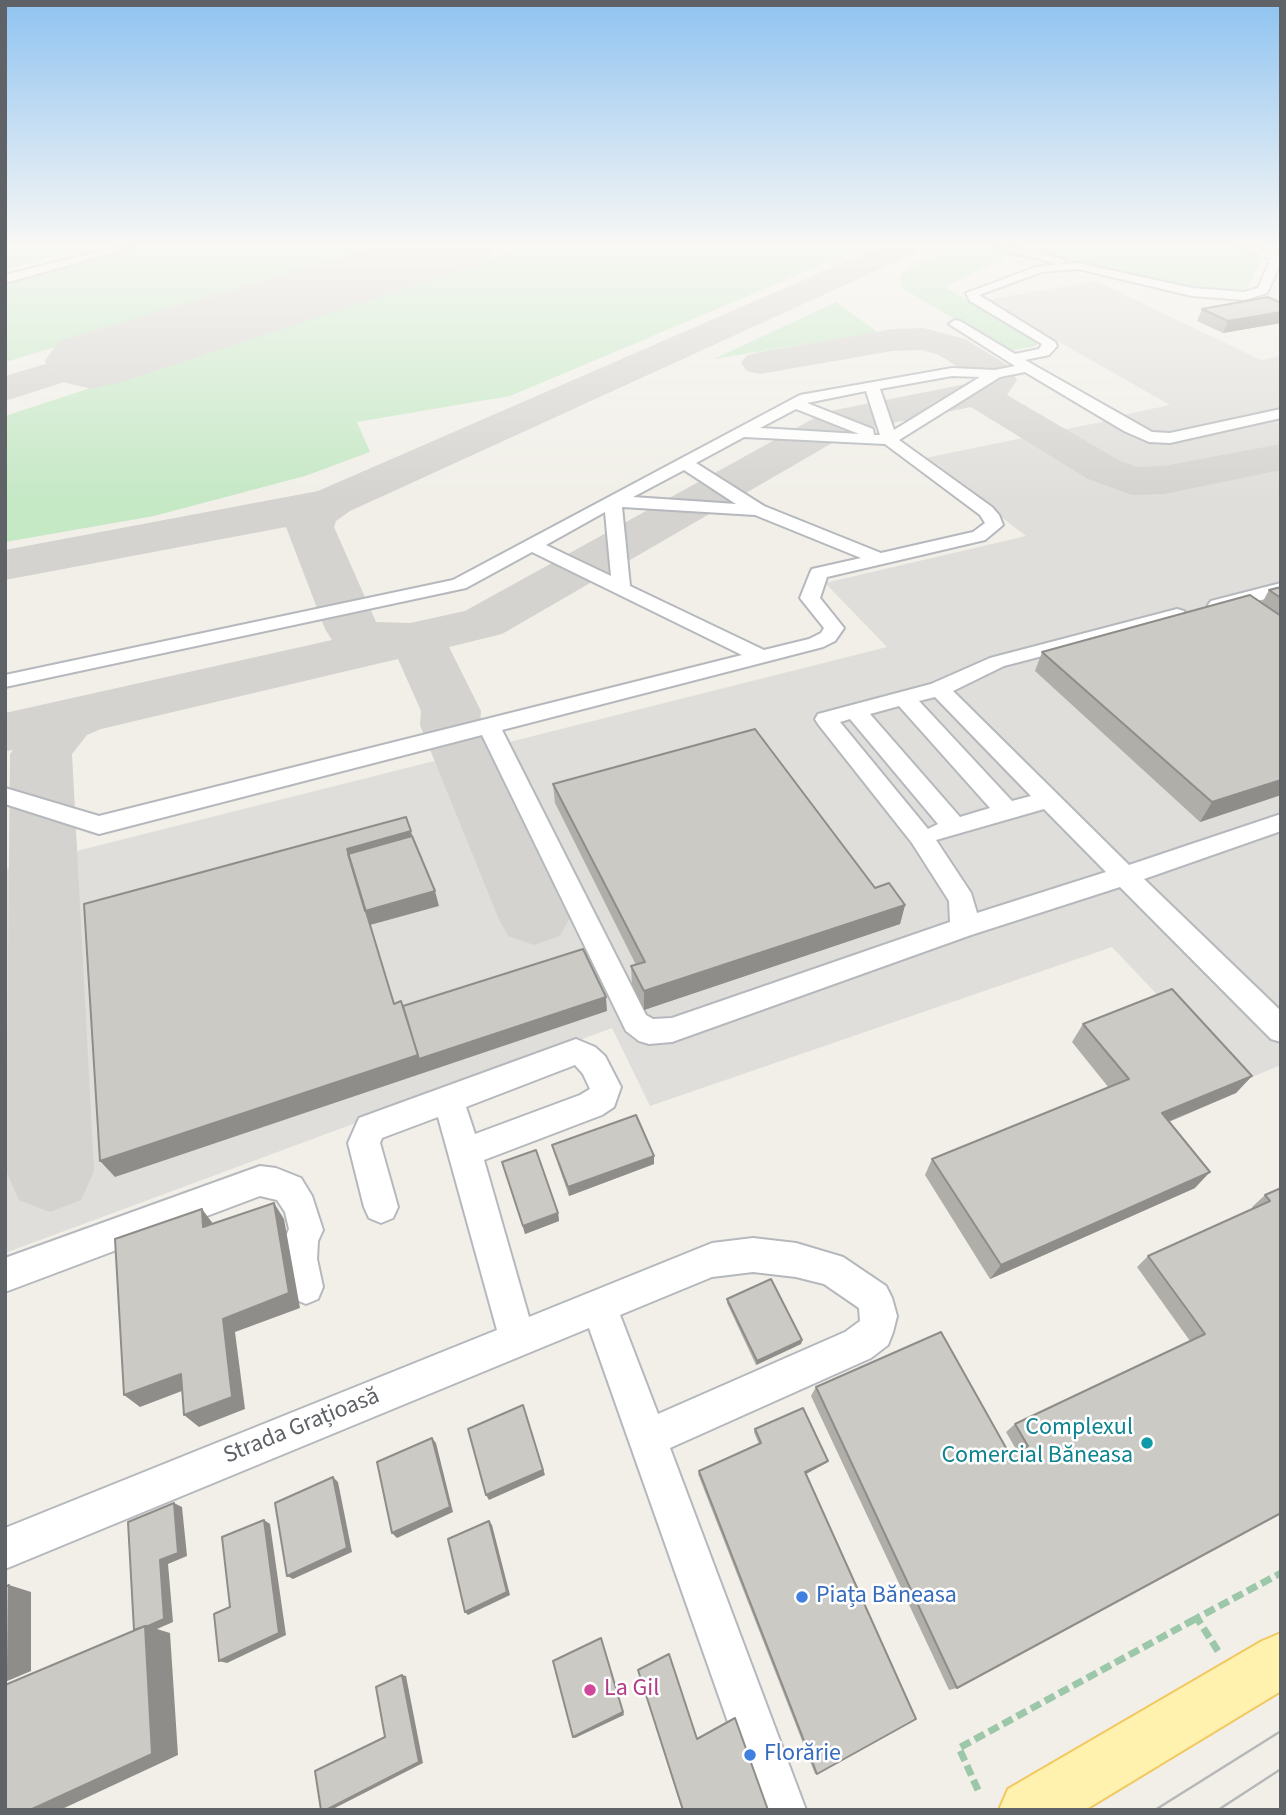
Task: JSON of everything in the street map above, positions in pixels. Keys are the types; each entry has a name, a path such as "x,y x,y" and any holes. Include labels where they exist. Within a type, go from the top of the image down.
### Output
{"main road":[{"path":"1029,1810 1281,1660"}],"street":[{"path":"968,332 1129,428 1149,437 1170,438 1281,413"},
{"path":"742,432 890,440 995,374 1044,352 1049,346 1048,342 1031,332"},
{"path":"916,366 952,372 995,374"},
{"path":"5,695 14,680 446,588 469,580 806,398 952,372"},
{"path":"872,386 890,440"},
{"path":"5,796 99,825 816,643 828,636 834,628 810,598 819,573 979,536 994,525 993,519 986,511 890,440 795,403"},
{"path":"685,463 758,510 880,559"},
{"path":"613,501 758,510"},
{"path":"613,501 621,588"},
{"path":"532,545 762,657"},
{"path":"962,928 962,900 920,837 826,719 939,689 997,662 1281,589"},
{"path":"939,689 1281,1030"},
{"path":"904,698 1007,811"},
{"path":"855,711 956,827"},
{"path":"489,726 636,1023 649,1032 672,1030 962,928 1281,822"},
{"path":"920,837 1048,799"},
{"path":"381,1207 364,1143 370,1128 576,1052 594,1065 606,1087 603,1097 591,1105 466,1152"},
{"path":"448,1100 466,1152 517,1339"},
{"path":"5,1275 260,1181 276,1183 289,1189 300,1207 306,1230 301,1241 300,1259 306,1287"},
{"name":"Strada Grațioasă","path":"5,1549 712,1260 753,1255 796,1260 831,1269 874,1298 879,1316 875,1332 858,1345 648,1438"},
{"path":"599,1305 783,1810"}],"path":[{"path":"978,1790 959,1748 1281,1573"},
{"path":"1197,1618 1219,1652"}],"shaded area":[{"path":"1041,332 1202,332 1261,360 1281,356 1281,1065 1240,1082 1112,947 650,1106 612,1028 5,1253 5,869 887,647 825,583 1026,536 925,458 1106,421 1127,434 1140,431 1118,416 1170,405"}],"green space":[{"path":"5,332 107,332 5,362"},
{"path":"262,332 663,332 510,396 357,422 370,452 305,476 154,516 5,542 5,416"},
{"path":"772,332 878,332 714,359"},
{"path":"976,332 1022,332 1038,343 1036,346 1009,351"}],"building":[{"path":"1281,587 1281,598 1269,590"},
{"path":"1250,595 1281,616 1281,780 1212,802 1042,652"},
{"path":"755,729 875,888 889,883 905,905 644,991 631,966 645,962 553,784"},
{"path":"406,817 411,831 347,849 394,1004 401,1001 418,1055 100,1161 84,904"},
{"path":"412,836 435,891 365,911 348,854"},
{"path":"583,949 606,997 419,1059 403,1006"},
{"path":"1172,989 1252,1076 1162,1113 1210,1172 1001,1265 932,1159 1129,1079 1083,1024"},
{"path":"636,1115 654,1156 568,1187 552,1145"},
{"path":"536,1150 558,1213 523,1226 502,1162"},
{"name":"Complexul Comercial Băneasa","path":"1281,1188 1281,1513 957,1688 816,1387 941,1332 1010,1455 1028,1446 1015,1424 1205,1334 1148,1256 1270,1201 1265,1195"},
{"path":"274,1203 289,1293 223,1319 232,1397 184,1415 181,1374 124,1395 115,1239 202,1209 203,1227"},
{"path":"771,1279 802,1340 757,1361 727,1299"},
{"path":"523,1405 543,1470 486,1495 468,1429"},
{"name":"Piața Băneasa","path":"803,1408 828,1461 805,1472 916,1719 817,1774 699,1471 761,1443 755,1429"},
{"path":"432,1438 450,1507 392,1533 377,1462"},
{"path":"333,1477 347,1548 287,1576 275,1503"},
{"path":"174,1503 178,1553 160,1560 164,1619 134,1630 128,1522"},
{"path":"264,1520 279,1633 219,1661 214,1614 230,1607 222,1537"},
{"path":"489,1521 507,1592 465,1612 448,1539"},
{"path":"9,1585 8,1667 5,1668 5,1587"},
{"path":"145,1626 152,1754 30,1810 5,1810 5,1685"},
{"name":"La Gil","path":"601,1638 623,1712 573,1737 553,1661"},
{"path":"669,1654 697,1739 735,1718 768,1810 683,1810 638,1670"},
{"path":"402,1675 419,1762 326,1810 321,1810 315,1771 385,1737 376,1687"}],"taxiway":[{"path":"334,501 714,332"},
{"path":"760,363 892,340 924,339 952,347 995,374 998,380 995,386 977,394"},
{"path":"5,389 92,361"},
{"path":"411,639 483,623 840,421 977,394"},
{"path":"977,394 1104,470 1132,481 1164,480 1281,457"},
{"path":"5,565 300,510 334,501"},
{"path":"334,501 315,514 310,527 352,629"},
{"path":"371,638 387,641 411,639"},
{"path":"5,732 411,639"},
{"path":"411,639 417,639 451,711 450,725 534,917"},
{"path":"50,1171 41,754 54,732 81,715"}],"runway":[{"path":"92,361 186,332"}],"tram line":[{"path":"1155,1810 1281,1731"},
{"path":"1218,1810 1281,1769"}],"place":[{"name":"Complexul Comercial Băneasa","path":"1147,1443"},
{"name":"Piața Băneasa","path":"802,1597"},
{"name":"La Gil","path":"590,1690"},
{"name":"Florărie","path":"750,1755"}]}
